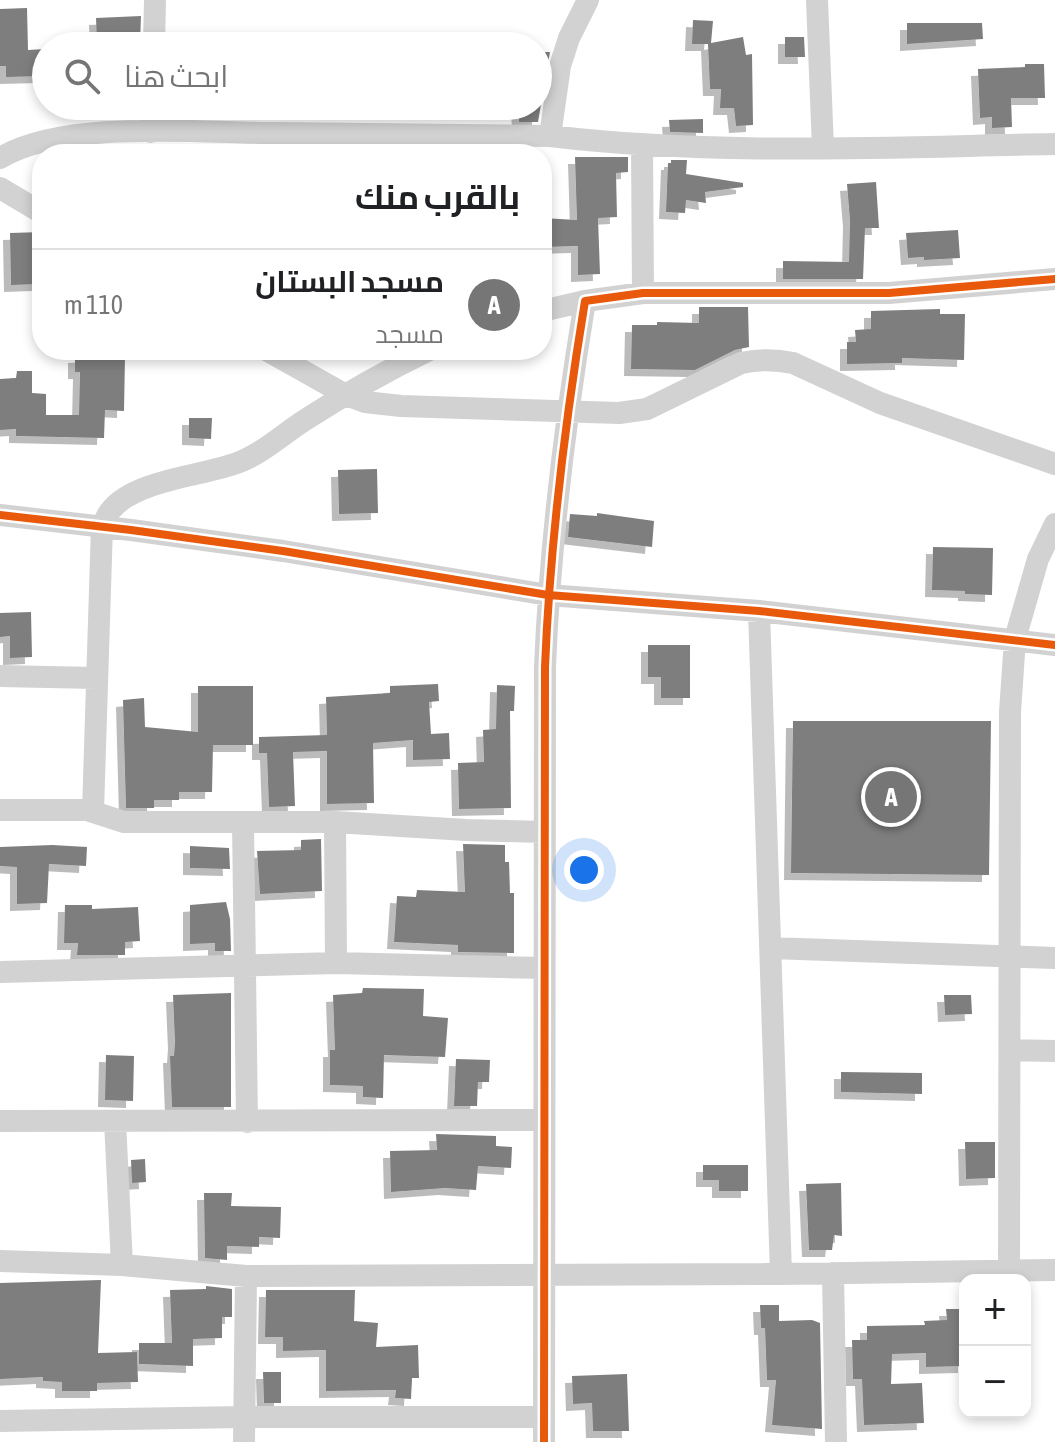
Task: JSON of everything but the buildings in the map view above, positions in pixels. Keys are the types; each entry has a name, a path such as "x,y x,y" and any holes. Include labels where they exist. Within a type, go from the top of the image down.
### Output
{"street":[{"path":"154,32 155,0"},
{"path":"550,136 560,66 569,38 588,0"},
{"path":"817,0 823,148"},
{"path":"151,120 151,132"},
{"path":"38,144 84,135 151,132 550,136 642,144 823,148 1055,144"},
{"path":"642,144 643,293"},
{"path":"0,158 32,145"},
{"path":"0,188 32,207"},
{"path":"552,309 643,293 889,293 1055,279"},
{"path":"544,1442 544,832 548,595 567,410 585,301"},
{"path":"284,360 346,395 365,402 401,406 619,413 647,409 731,366 758,360 780,360 880,403 1055,464"},
{"path":"93,811 102,526 110,510 123,499 144,489 238,463 255,455 303,421 409,360"},
{"path":"0,515 283,551 548,595 759,611 1055,645"},
{"path":"1009,1270 1010,712 1015,639 1038,559 1055,524"},
{"path":"759,611 781,1274"},
{"path":"0,676 96,678"},
{"path":"0,810 93,811 117,821 335,822 544,832"},
{"path":"335,822 336,963"},
{"path":"243,823 247,1122"},
{"path":"771,948 1055,958"},
{"path":"0,972 336,963 544,968"},
{"path":"1010,1050 1055,1051"},
{"path":"0,1121 544,1120"},
{"path":"115,1121 122,1265"},
{"path":"0,1261 122,1265 246,1276 1055,1270"},
{"path":"833,1273 836,1442"},
{"path":"244,1442 246,1276"},
{"path":"0,1421 544,1417"}],"cycle path":[{"path":"544,1442 545,667 559,483 585,301 643,293 889,293 1055,279"},
{"path":"0,515 283,551 548,595 759,611 1055,645"}],"place":[{"name":"مسجد البستان","path":"891,797"}]}
